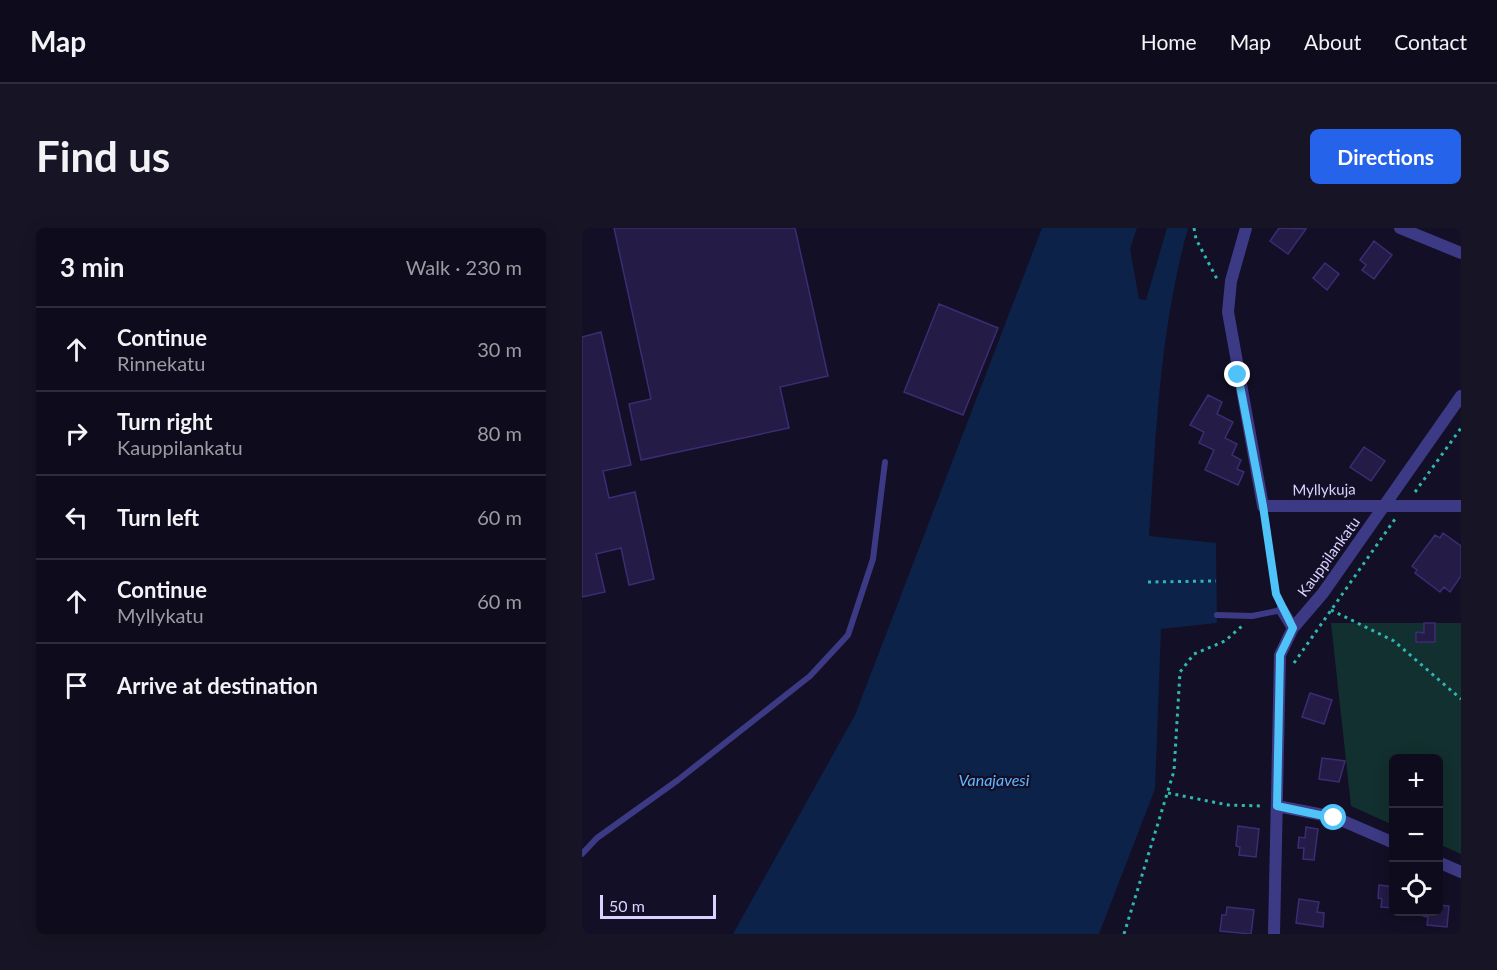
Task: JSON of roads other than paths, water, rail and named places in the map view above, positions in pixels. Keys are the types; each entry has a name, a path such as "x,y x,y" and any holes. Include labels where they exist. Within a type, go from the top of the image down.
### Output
{"street":[{"path":"1246,228 1231,282 1228,312 1263,506"},
{"path":"1400,228 1461,253"},
{"name":"Kauppilankatu","path":"1274,934 1280,655 1293,628 1315,603 1461,396"},
{"name":"Myllykuja","path":"1263,506 1385,504 1461,506"},
{"path":"1282,610 1293,628"},
{"path":"1277,806 1334,818 1389,841"},
{"path":"1443,864 1461,872"}],"lane":[{"path":"582,854 597,838 678,780 810,676 848,635 873,559 885,462"},
{"path":"1217,615 1252,616 1282,610 1276,594 1263,506"}],"water":[{"name":"Vanajavesi","path":"1042,228 1137,228 1130,249 1139,299 1146,300 1167,228 1188,228 1165,342 1149,536 1216,543 1217,623 1161,629 1155,789 1099,934 733,934 855,715"}]}
